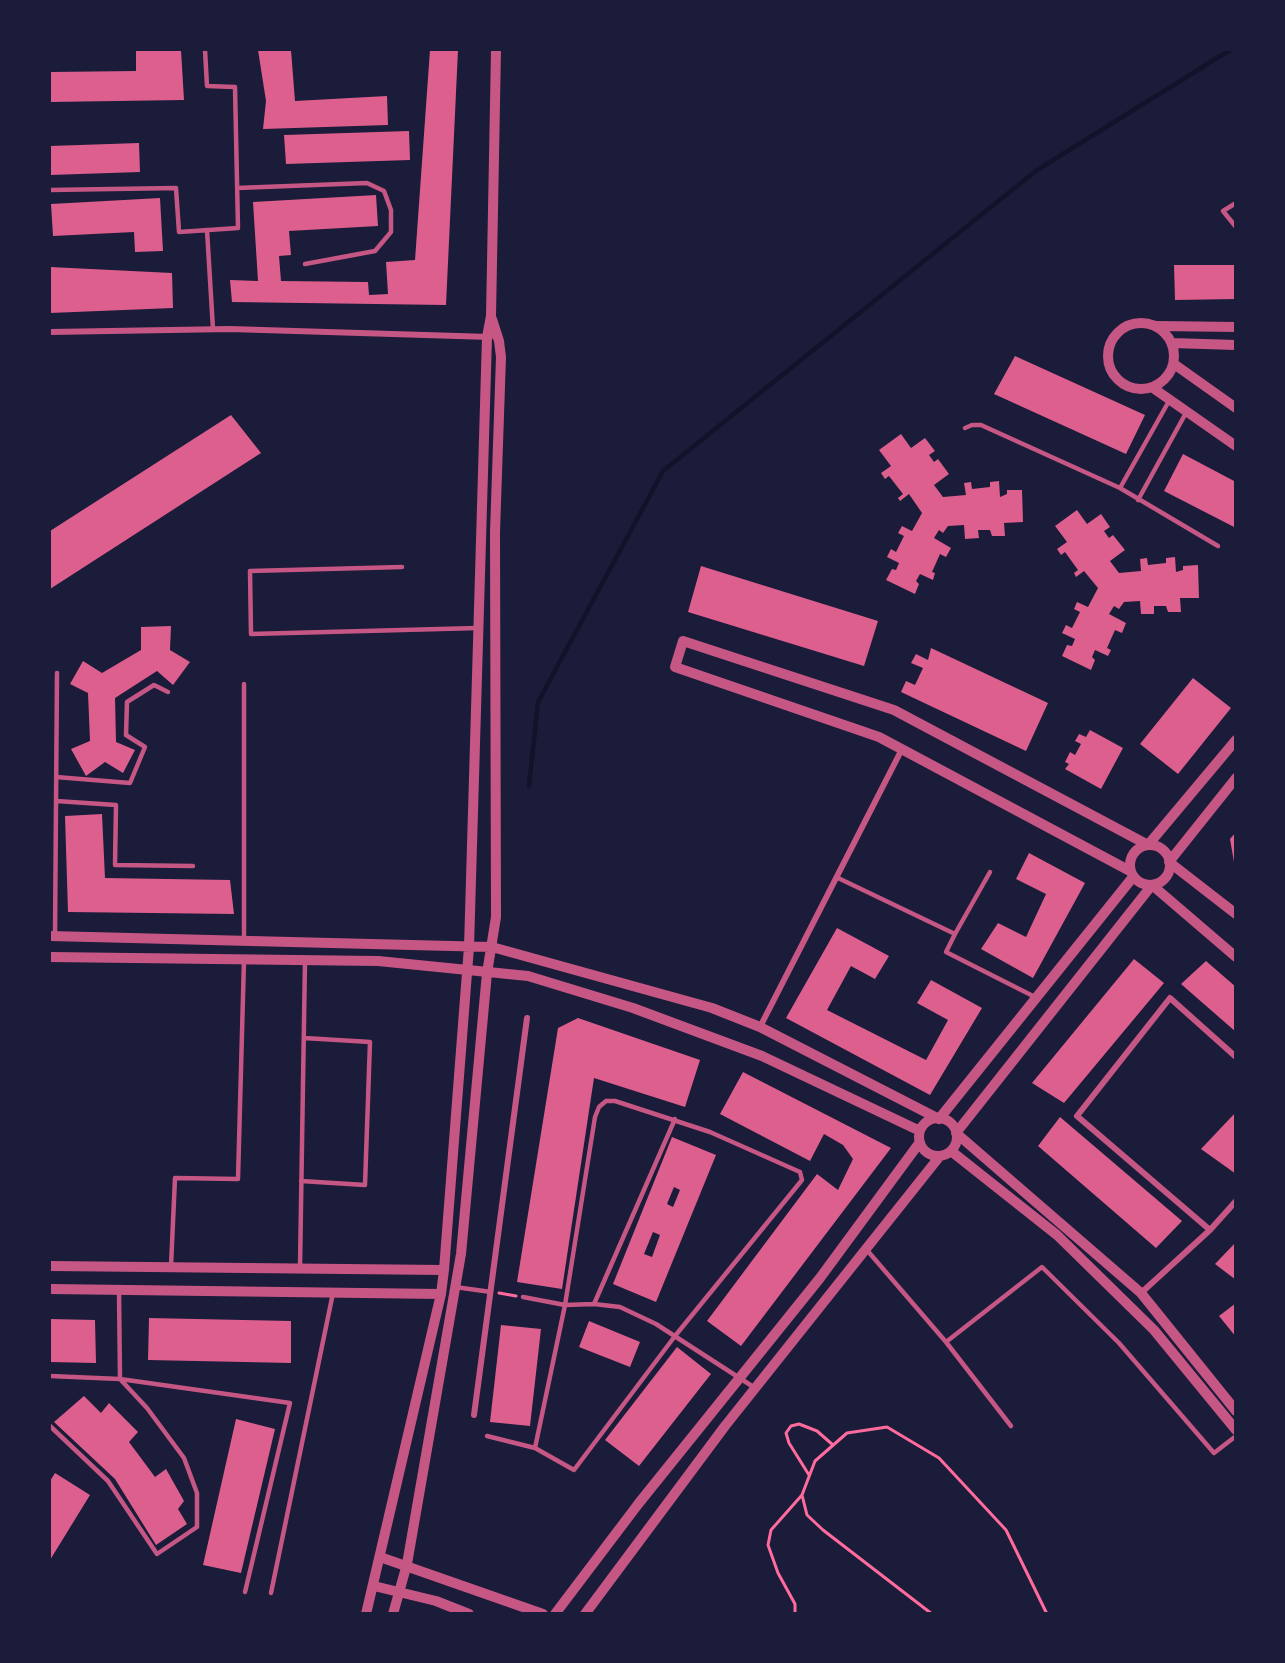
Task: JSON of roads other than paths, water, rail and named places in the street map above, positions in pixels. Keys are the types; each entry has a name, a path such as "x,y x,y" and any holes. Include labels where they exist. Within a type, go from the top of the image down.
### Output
{"street":[{"path":"366,1614 441,1294 444,1270 469,947 478,628 492,337 496,50"},
{"path":"1157,326 1173,343 1174,364 1170,374 1153,388 1143,390 1122,384 1109,367 1108,356 1115,335 1124,327 1134,323 1157,326 1236,327"},
{"path":"50,332 213,329 492,337"},
{"path":"393,1614 407,1564 461,1254 487,973 496,917 495,532 501,357 492,337"},
{"path":"1173,343 1236,345"},
{"path":"1174,364 1236,408"},
{"path":"1153,388 1236,446"},
{"path":"1236,778 1170,862 1170,868 1164,880 1145,885 1132,874 879,737 675,667 683,641 894,710 1149,845 1160,848 1170,862 1236,914"},
{"path":"555,1614 581,1577 879,1202 920,1137 926,1123 939,1119 1132,874 1133,854 1149,845 1236,740"},
{"path":"760,1026 902,749"},
{"path":"1152,885 1236,957"},
{"path":"585,1614 629,1551 756,1388 940,1156 951,1151 957,1140 956,1133 1152,885"},
{"path":"52,936 492,947 712,1008 760,1026 950,1123 956,1133 1141,1293 1236,1411"},
{"path":"50,957 378,961 528,976 633,1008 762,1056 920,1137 928,1153 940,1156"},
{"path":"1210,1230 1077,1116 1170,998 1236,1057"},
{"path":"474,1415 527,1018"},
{"path":"951,1151 1057,1235 1154,1330 1236,1430"},
{"path":"1141,1293 1210,1230 1236,1201"},
{"path":"50,1266 444,1270"},
{"path":"50,1289 441,1294"},
{"path":"380,1557 407,1564 543,1614"},
{"path":"374,1586 436,1601 469,1614"}],"lane":[{"path":"50,190 176,188 178,232 238,228 235,87 207,86 205,50"},
{"path":"237,188 367,183 384,191 391,210 390,232 375,251 305,264"},
{"path":"1236,203 1223,212 1236,227"},
{"path":"207,230 213,329"},
{"path":"1120,488 1170,399"},
{"path":"1138,500 1187,411"},
{"path":"965,428 981,425 1120,488 1218,546"},
{"path":"402,567 250,571 251,634 478,628"},
{"path":"52,936 57,673"},
{"path":"244,684 244,940"},
{"path":"56,777 130,783 145,747 126,735 127,702 154,685 168,692"},
{"path":"56,801 116,805 116,865 194,866"},
{"path":"990,872 946,952 1036,998"},
{"path":"836,877 956,934"},
{"path":"171,1267 175,1178 238,1179 244,960"},
{"path":"299,1269 305,961"},
{"path":"301,1181 365,1185 370,1042 304,1038"},
{"path":"487,1436 535,1448 574,1470 675,1336 802,1180 800,1172 675,1119 615,1101 606,1101 599,1107 565,1305 535,1448"},
{"path":"594,1304 675,1119"},
{"path":"866,1249 946,1342 1011,1426"},
{"path":"946,1342 1042,1267 1119,1343 1214,1453 1236,1436"},
{"path":"455,1287 491,1292"},
{"path":"50,1426 108,1481 157,1554 197,1527 197,1492 184,1458 147,1408 120,1379 119,1289"},
{"path":"271,1593 333,1293"},
{"path":"523,1297 565,1305 594,1304 620,1307 675,1336 756,1388"},
{"path":"50,1376 120,1379 290,1403 245,1592"}],"waterway":[{"path":"529,786 538,702 663,471 1037,170 1230,50"}]}
